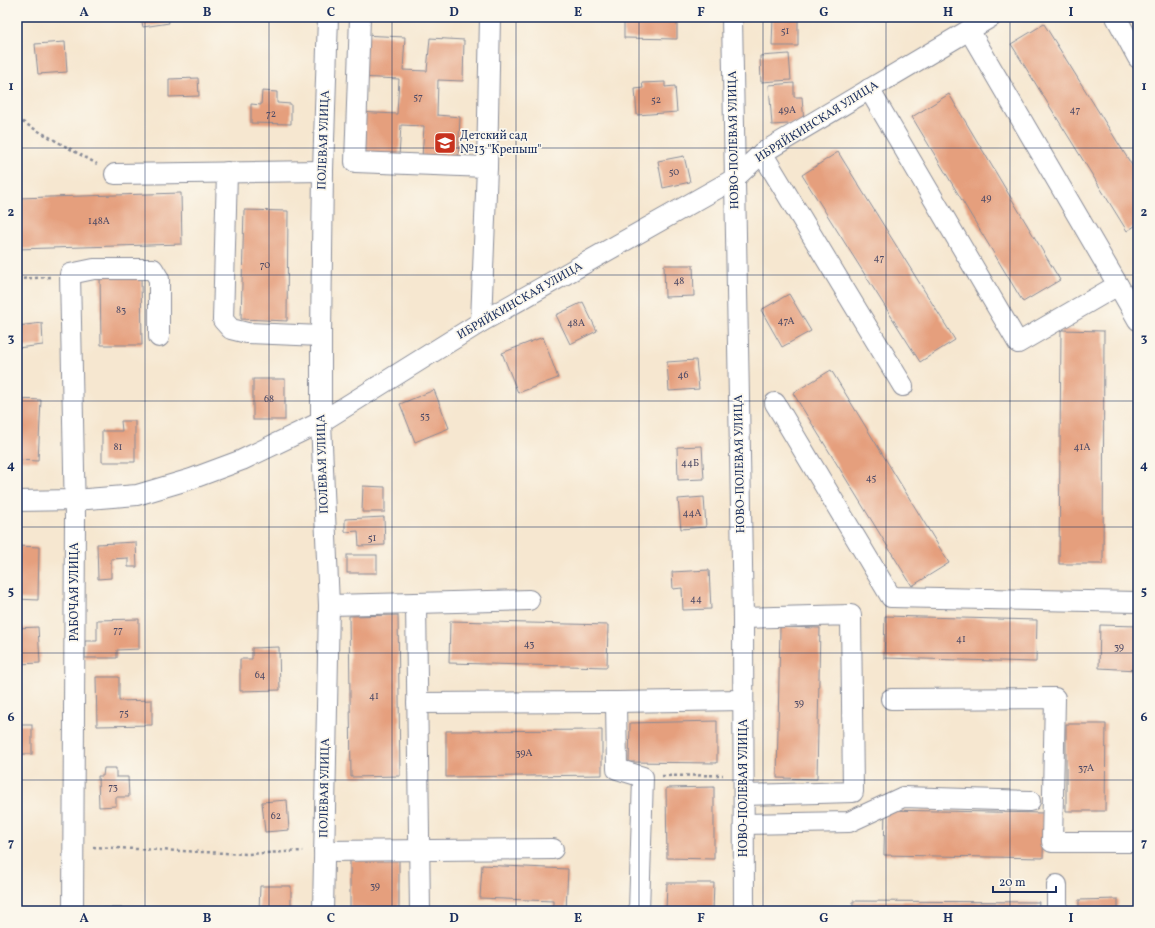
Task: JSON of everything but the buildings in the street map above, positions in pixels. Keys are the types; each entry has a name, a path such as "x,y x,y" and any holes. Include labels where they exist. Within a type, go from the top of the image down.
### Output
{"street":[{"name":"ПОЛЕВАЯ УЛИЦА","path":"323,911 329,605 321,422 321,336 323,171 328,17"},
{"path":"360,17 355,162 487,167"},
{"path":"480,322 487,167 490,17"},
{"name":"НОВО-ПОЛЕВАЯ УЛИЦА","path":"732,17 743,618 744,911"},
{"name":"ИБРЯЙКИНСКАЯ УЛИЦА","path":"17,501 75,500 137,494 192,479 242,460 321,422 480,322 734,179 762,153 991,17"},
{"path":"1116,17 1138,58"},
{"path":"969,30 1138,320"},
{"path":"869,89 1018,343 1118,285"},
{"path":"762,153 903,386"},
{"path":"115,174 323,171"},
{"path":"227,172 223,320 231,329 247,333 321,336"},
{"path":"70,274 94,270 153,270 159,279 159,337"},
{"name":"РАБОЧАЯ УЛИЦА","path":"70,274 75,500 73,911"},
{"path":"775,403 891,597 1138,602"},
{"path":"329,605 529,600"},
{"path":"416,603 420,911"},
{"path":"743,618 851,615 853,792 744,795"},
{"path":"891,698 1055,698 1052,842 1138,842"},
{"path":"417,703 743,700"},
{"path":"616,702 617,769 643,777 638,911"},
{"path":"744,824 849,822 903,796 1030,801"},
{"path":"324,850 553,849"},
{"path":"1057,884 1057,911"}],"path":[{"path":"17,119 115,174"},
{"path":"17,279 61,277 70,274"},
{"path":"643,777 744,774"},
{"path":"73,847 247,854 324,850"}],"place":[{"name":"Детский сад №13 \"Крепыш\"","path":"445,143"}]}
